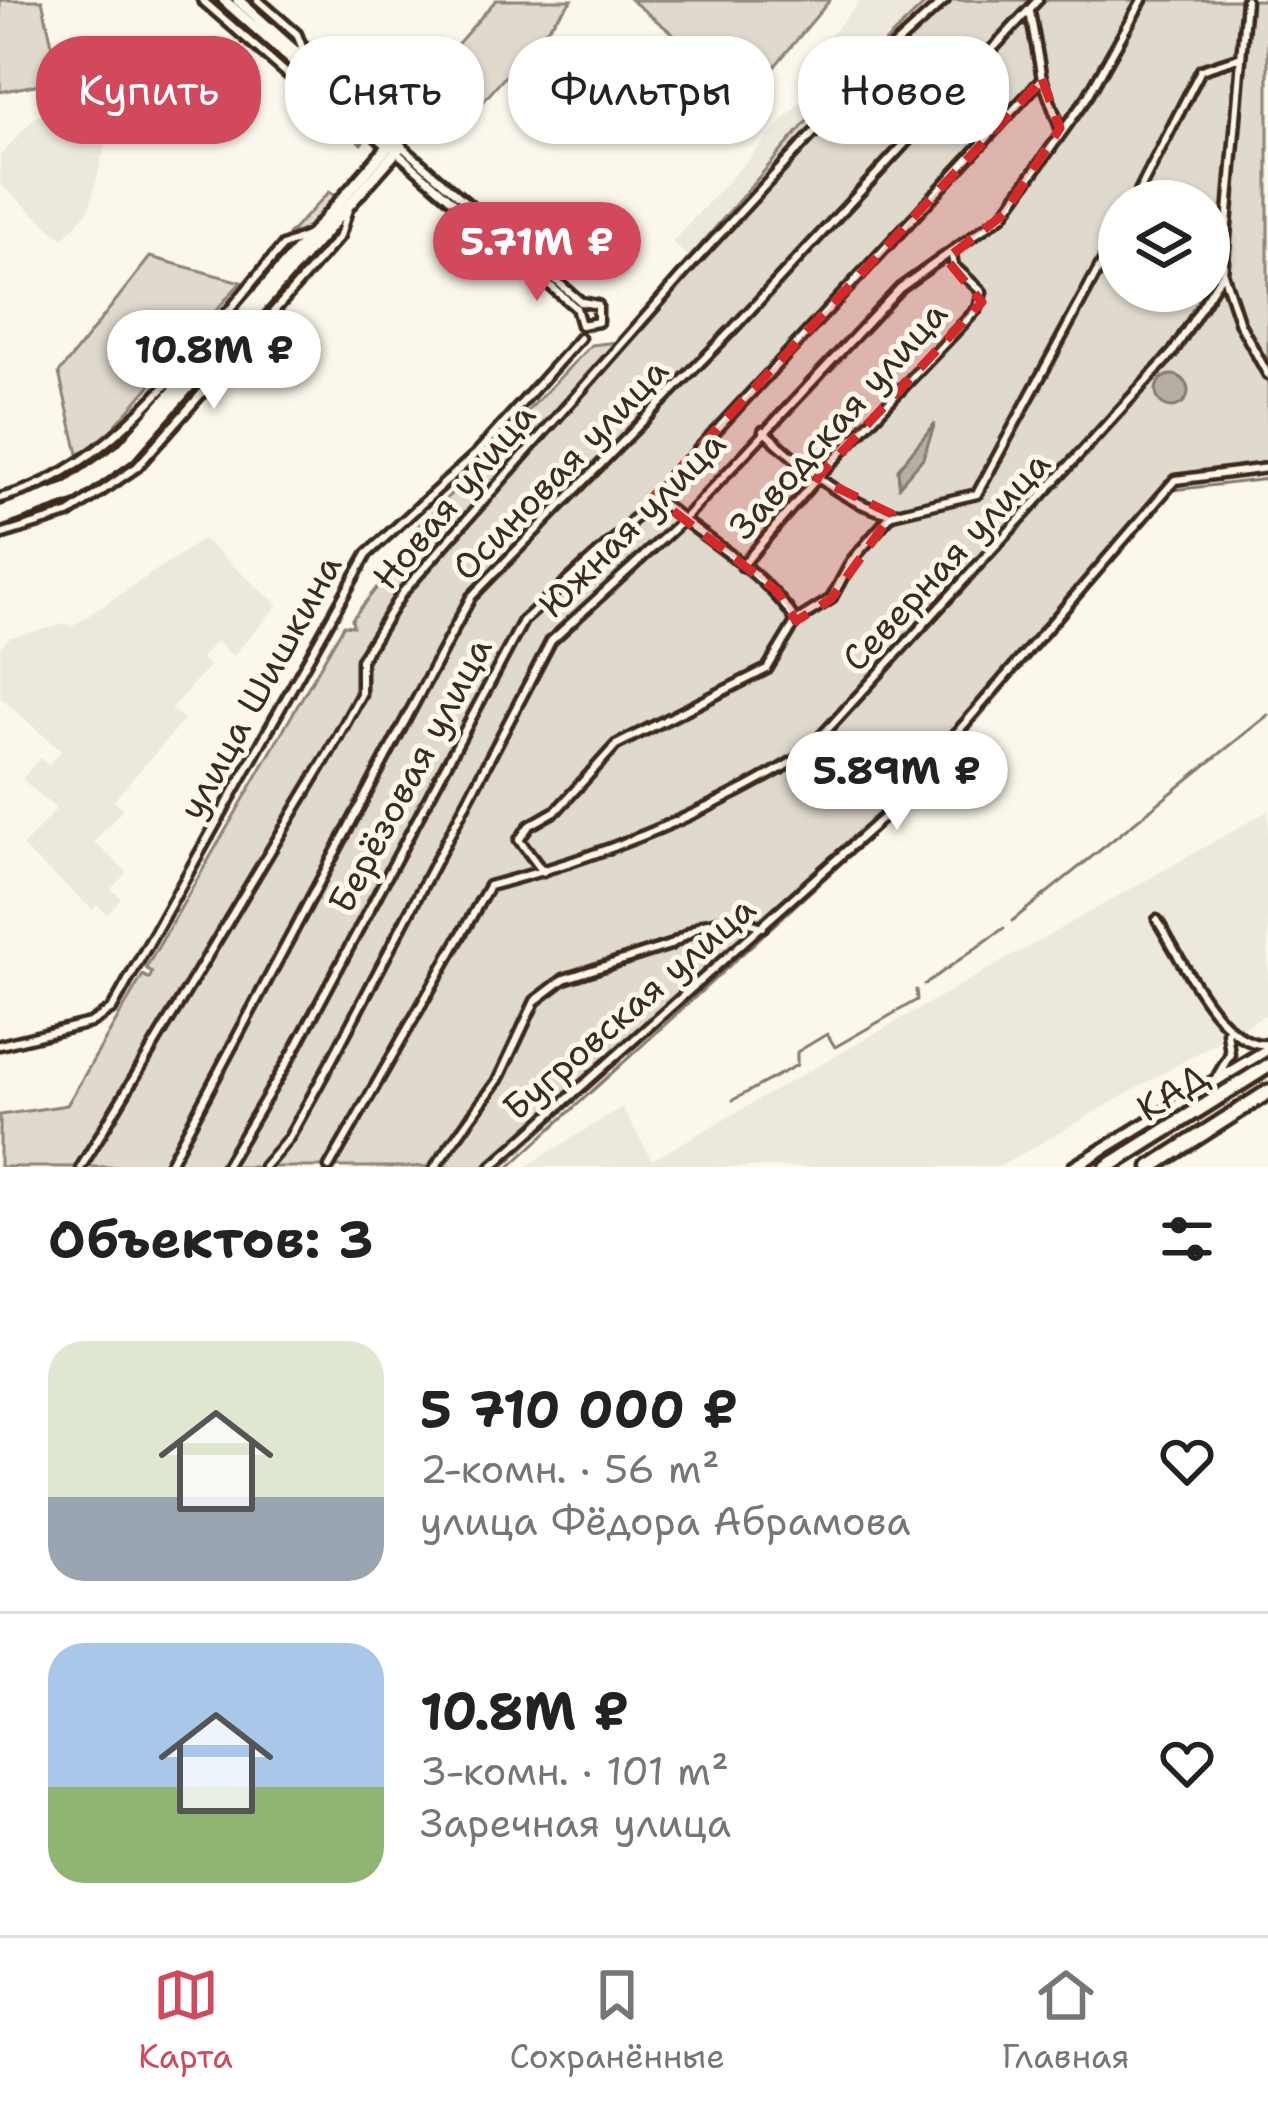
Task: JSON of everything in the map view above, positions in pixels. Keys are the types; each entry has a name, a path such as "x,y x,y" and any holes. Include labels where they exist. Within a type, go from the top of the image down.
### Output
{"highway":[{"name":"КАД","path":"1107,1167 1268,1066"},
{"name":"КАД","path":"1150,1167 1268,1092"}],"street":[{"path":"202,0 285,72"},
{"path":"224,0 285,54"},
{"path":"238,0 285,42"},
{"path":"258,0 298,36"},
{"name":"Новая улица","path":"81,1167 329,753 361,694 361,660 402,593 693,263 892,47 946,0"},
{"name":"Осиновая улица","path":"167,1167 471,597 1038,0"},
{"name":"Южная улица","path":"264,1167 289,1138 551,641 682,521 900,288 1003,215 1060,128 1088,96 1142,0"},
{"path":"1230,184 1246,0"},
{"path":"1030,12 1042,80 1060,128"},
{"path":"1145,180 1201,70 1240,57"},
{"name":"Берёзовая улица","path":"225,1167 294,1051 524,621 654,496 1042,80"},
{"path":"392,144 579,305"},
{"path":"0,517 57,503 115,467 349,205 395,146"},
{"path":"0,517 68,488 122,450 395,146"},
{"path":"0,535 68,514 137,467 340,236 349,205"},
{"path":"0,498 62,476 101,449 283,246 312,234"},
{"name":"Заводская улица","path":"742,566 817,478 982,302 982,292 954,266 952,255"},
{"path":"763,431 817,478 853,501 892,514 977,494 1098,270"},
{"path":"1230,294 1240,324 1268,375"},
{"name":"Северная улица","path":"329,1167 489,886 612,849 766,778 805,754 1174,352 1199,312"},
{"name":"улица Шишкина","path":"0,1045 90,1023 112,1009 367,554 477,453 580,338"},
{"name":"Бугровская улица","path":"491,1167 885,816 1174,480 1268,468"},
{"path":"654,496 777,591 796,621"},
{"path":"543,872 519,840 529,826 556,810 616,745 766,669 796,621 831,599 852,560 892,514"},
{"path":"435,1167 498,1080 535,1001 564,980 670,945 704,924 733,918 763,927"},
{"path":"1157,920 1226,1029 1248,1045 1268,1046"},
{"path":"1209,1085 1230,1054 1226,1029"},
{"path":"1074,1167 1268,1046"}],"highlighted area":[{"path":"1042,79 1060,128 1003,215 946,259 982,302 817,478 892,514 831,599 796,621 777,591 654,496"}],"shaded area":[{"path":"0,0 42,0 50,36 36,36 36,85 0,92"},
{"path":"208,0 218,0 258,36 249,36"},
{"path":"496,0 572,0 541,36 508,36 508,73 484,101 484,36 464,36"},
{"path":"631,0 830,0 774,67 774,36 676,36"},
{"path":"861,0 929,0 892,36 830,36"},
{"path":"929,0 1268,0 1268,472 1176,482 897,809 502,1167 0,1167 0,1115 67,1105 143,975 149,979 152,973 146,968 344,625 353,626 352,619 416,538 411,533 498,448 520,452 528,444 517,438 522,417 591,345 617,342 798,132 798,144 1009,144 1009,36 892,36"},
{"path":"261,38 285,60 285,68 261,47"},
{"path":"798,105 798,132 690,259 672,242 762,144 774,144 774,131"},
{"path":"35,117 36,144 106,144 89,210 63,239 0,184 0,156"},
{"path":"329,192 335,196 313,226 287,236"},
{"path":"336,226 339,233 247,338 255,319"},
{"path":"150,257 241,282 114,427 79,458 59,373"},
{"path":"1172,375 1183,380 1188,391 1183,402 1172,407 1161,402 1156,391 1161,380"},
{"path":"204,377 209,381 118,475 68,506 0,532 0,525 62,503 114,469"},
{"path":"935,423 923,458 899,486 898,469"},
{"path":"203,539 278,605 233,656 216,641 201,658 209,666 171,709 184,720 114,800 123,809 94,842 127,872 111,889 121,898 107,914 97,905 93,910 22,847 56,809 22,779 40,758 48,765 61,751 0,697 0,647 10,637 66,624 71,627"},
{"path":"1268,811 1268,1013 999,1167 525,1167 622,1107 652,1160"}],"waterway":[{"path":"509,1167 901,809 1173,490 1268,479"},
{"path":"1012,921 1268,715"},
{"path":"924,985 1004,928"},
{"path":"733,1100 797,1065 797,1052 827,1034 835,1047 917,1000 916,990"}]}
